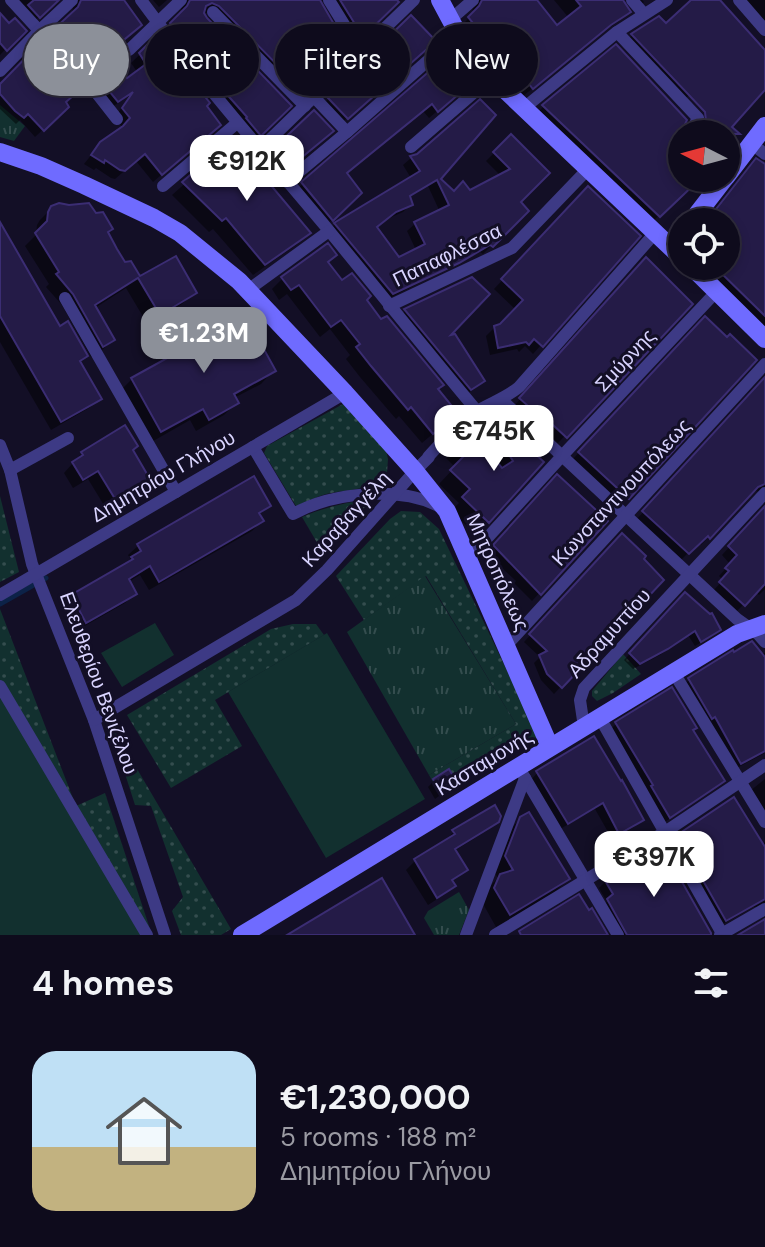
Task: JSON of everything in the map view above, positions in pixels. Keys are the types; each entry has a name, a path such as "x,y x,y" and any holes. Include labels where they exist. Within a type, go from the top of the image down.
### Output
{"street":[{"path":"11,0 34,24"},
{"path":"46,24 72,0"},
{"path":"141,0 259,150 477,411"},
{"path":"129,50 181,0"},
{"path":"329,0 344,24"},
{"path":"390,24 414,0"},
{"path":"440,0 452,24"},
{"path":"456,24 473,0"},
{"path":"632,0 644,14"},
{"path":"524,108 617,32 667,0"},
{"path":"739,0 765,30"},
{"path":"213,12 309,102 347,132"},
{"path":"617,32 697,120"},
{"path":"0,71 24,46"},
{"path":"287,182 347,132 426,54"},
{"path":"99,96 117,119"},
{"path":"259,150 315,96"},
{"path":"411,147 470,96"},
{"path":"512,96 655,233 668,240"},
{"path":"163,186 237,123"},
{"path":"740,164 758,149 765,126"},
{"name":"Μητροπόλεως","path":"0,152 41,166 180,233 248,290 345,393 447,511 550,747"},
{"name":"Παπαφλέσσα","path":"389,306 512,248 588,169"},
{"path":"248,290 329,231"},
{"name":"Καραβαγγέλη","path":"94,720 296,600 463,422 519,387 655,233"},
{"path":"706,280 763,334"},
{"name":"Σμύρνης","path":"468,559 717,291"},
{"path":"65,298 176,492"},
{"name":"Κωνσταντινουπόλεως","path":"506,646 765,364"},
{"name":"Δημητρίου Γλήνου","path":"0,595 345,393"},
{"path":"502,400 737,619 758,626 765,642"},
{"path":"10,470 68,438"},
{"name":"Ελευθερίου Βενιζέλου","path":"0,445 10,470 35,574 94,720 165,935"},
{"path":"253,447 293,514 316,504 364,495 394,495 432,503 447,511"},
{"name":"Αδραμυττίου","path":"584,727 580,700 584,688 765,493"},
{"name":"Κασταμονής","path":"242,935 521,772 550,747 737,634 758,626"},
{"path":"674,673 765,822"},
{"path":"0,686 147,935"},
{"path":"600,718 722,935 765,909"},
{"path":"499,934 665,832 765,765"},
{"path":"521,772 618,935"},
{"path":"466,935 521,772"}],"green space":[{"path":"0,105 25,126 14,141 0,137"},
{"path":"343,404 386,450 387,473 367,486 326,494 296,506 264,453 267,446"},
{"path":"0,496 19,572 0,582"},
{"path":"372,499 322,551 302,517 337,505"},
{"path":"401,511 420,512 439,529 539,737 441,796 429,775 516,724 426,576 364,620 336,576"},
{"path":"425,576 516,724 429,775 347,632"},
{"path":"0,609 76,806 105,793 151,932 0,682"},
{"path":"155,623 174,655 122,687 101,653"},
{"path":"293,624 316,624 324,635 215,700 242,746 171,788 127,715 271,629"},
{"path":"327,633 425,799 326,858 228,692"},
{"path":"623,654 641,674 597,701 592,691"},
{"path":"0,692 142,935 0,935"},
{"path":"113,728 231,929 221,935 181,935 172,911 183,897 151,806 135,805 111,730"},
{"path":"459,892 469,910 459,935 434,935 424,918 428,911"}],"building":[{"path":"34,0 59,0 40,18 28,5"},
{"path":"81,0 124,0 142,25 129,36 129,24 60,24 78,7"},
{"path":"190,0 320,0 334,24 275,24 275,63 259,46 259,24 237,24 212,3 206,6 204,13 213,24 171,24"},
{"path":"340,0 399,2 376,24 355,24"},
{"path":"482,0 537,0 557,25 581,6 576,0 623,0 631,12 538,85 538,24 474,24 468,17"},
{"path":"691,0 720,0 765,50 765,90 738,120 706,120 705,112 631,34 659,16 666,23"},
{"path":"0,13 9,23 15,18 24,28 24,34 7,51 0,43"},
{"path":"411,15 426,31 426,50 410,64 410,24 402,24"},
{"path":"616,44 687,120 668,120 668,192 686,192 660,217 542,105"},
{"path":"145,47 145,62 139,53"},
{"path":"24,59 24,96 73,96 66,102 69,107 44,131 28,114 24,118 15,111 0,94 0,84"},
{"path":"145,65 145,96 204,96 210,103 207,106 221,125 162,175 145,154 125,171 120,170 91,155 100,142 130,118 122,108 133,92 129,95 129,77"},
{"path":"259,72 275,88 275,96 282,96 292,106 261,136 228,96 259,96"},
{"path":"426,74 426,96 457,96 438,112 432,104 347,173 362,193 333,221 301,182 401,96 410,96 410,88"},
{"path":"113,96 127,96 118,102"},
{"path":"328,96 374,96 348,119"},
{"path":"480,99 496,115 441,179 454,191 463,181 470,190 510,169 493,152 511,134 550,173 521,202 529,211 493,247 490,245 393,294 334,223 420,171 410,156 417,154","holes":["437,180 449,205 414,222 425,244 399,257 377,227 396,212 413,205 410,196"]},
{"path":"314,110 334,131 290,167 272,150"},
{"path":"232,139 311,233 265,265 226,218 222,221 182,182"},
{"path":"756,158 765,164 765,316 728,280 740,280 740,208 717,208 729,192 740,192 740,178"},
{"path":"588,186 641,236 543,347 534,339 529,345 526,342 498,348 494,326 500,324 523,300 501,279"},
{"path":"89,203 96,213 103,212 113,229 108,232 117,249 125,262 131,261 140,276 176,256 197,293 160,315 138,278 95,305 115,340 103,347 73,294 56,274 59,272 35,233 47,221 51,206"},
{"path":"0,222 60,326 68,321 88,356 80,361 102,399 61,422 0,316"},
{"path":"328,243 337,255 328,262 342,280 352,273 371,296 367,300 381,319 387,316 444,385 438,389 456,411 456,416 433,434 371,366 356,347 360,344 341,320 331,327 299,285 291,290 281,277"},
{"path":"646,257 693,304 567,438 519,398"},
{"path":"472,277 490,294 451,335 455,334 485,381 471,390 404,309"},
{"path":"245,315 276,371 234,394 239,403 209,420 203,409 161,432 131,378"},
{"path":"705,316 727,337 730,334 757,360 629,499 578,452"},
{"path":"765,377 765,484 758,487 710,539 708,536 689,554 642,511"},
{"path":"125,425 138,446 133,450 154,486 120,507 98,471 83,480 72,462 83,455 81,452"},
{"path":"508,429 544,462 489,523 462,497 470,489 450,470 466,454 457,445 471,430 502,468 513,461 499,439"},
{"path":"557,474 608,521 541,595 493,545"},
{"path":"254,476 271,506 259,513 264,521 159,582 150,566 129,579 137,594 86,623 71,595 133,559 131,557 141,551 137,544"},
{"path":"765,506 765,584 745,606 719,582 729,571 725,568 737,555 728,546"},
{"path":"622,533 646,556 644,559 664,580 562,688 547,674 539,655 547,651 529,634"},
{"path":"685,592 712,613 721,630 701,642 695,631 640,664 629,653"},
{"path":"752,641 765,657 765,751 741,764 715,717 712,719 688,678"},
{"path":"672,687 697,728 693,730 725,781 670,818 615,722"},
{"path":"594,736 644,820 619,834 603,803 568,824 536,771"},
{"path":"449,769 458,784 442,794 433,779"},
{"path":"734,797 765,847 765,899 726,921 677,835"},
{"path":"495,805 501,816 499,822 455,849 468,870 452,880 456,886 437,898 414,859 455,834 452,830"},
{"path":"529,812 570,879 510,915 494,888 500,874 513,870 505,856 520,817"},
{"path":"661,845 711,935 627,935 607,899 613,894 604,879"},
{"path":"382,878 415,935 287,935"},
{"path":"579,894 589,910 592,908 608,935 521,935 519,931"},
{"path":"765,919 765,935 738,935"}],"waterway":[{"path":"0,604 46,578"}]}
